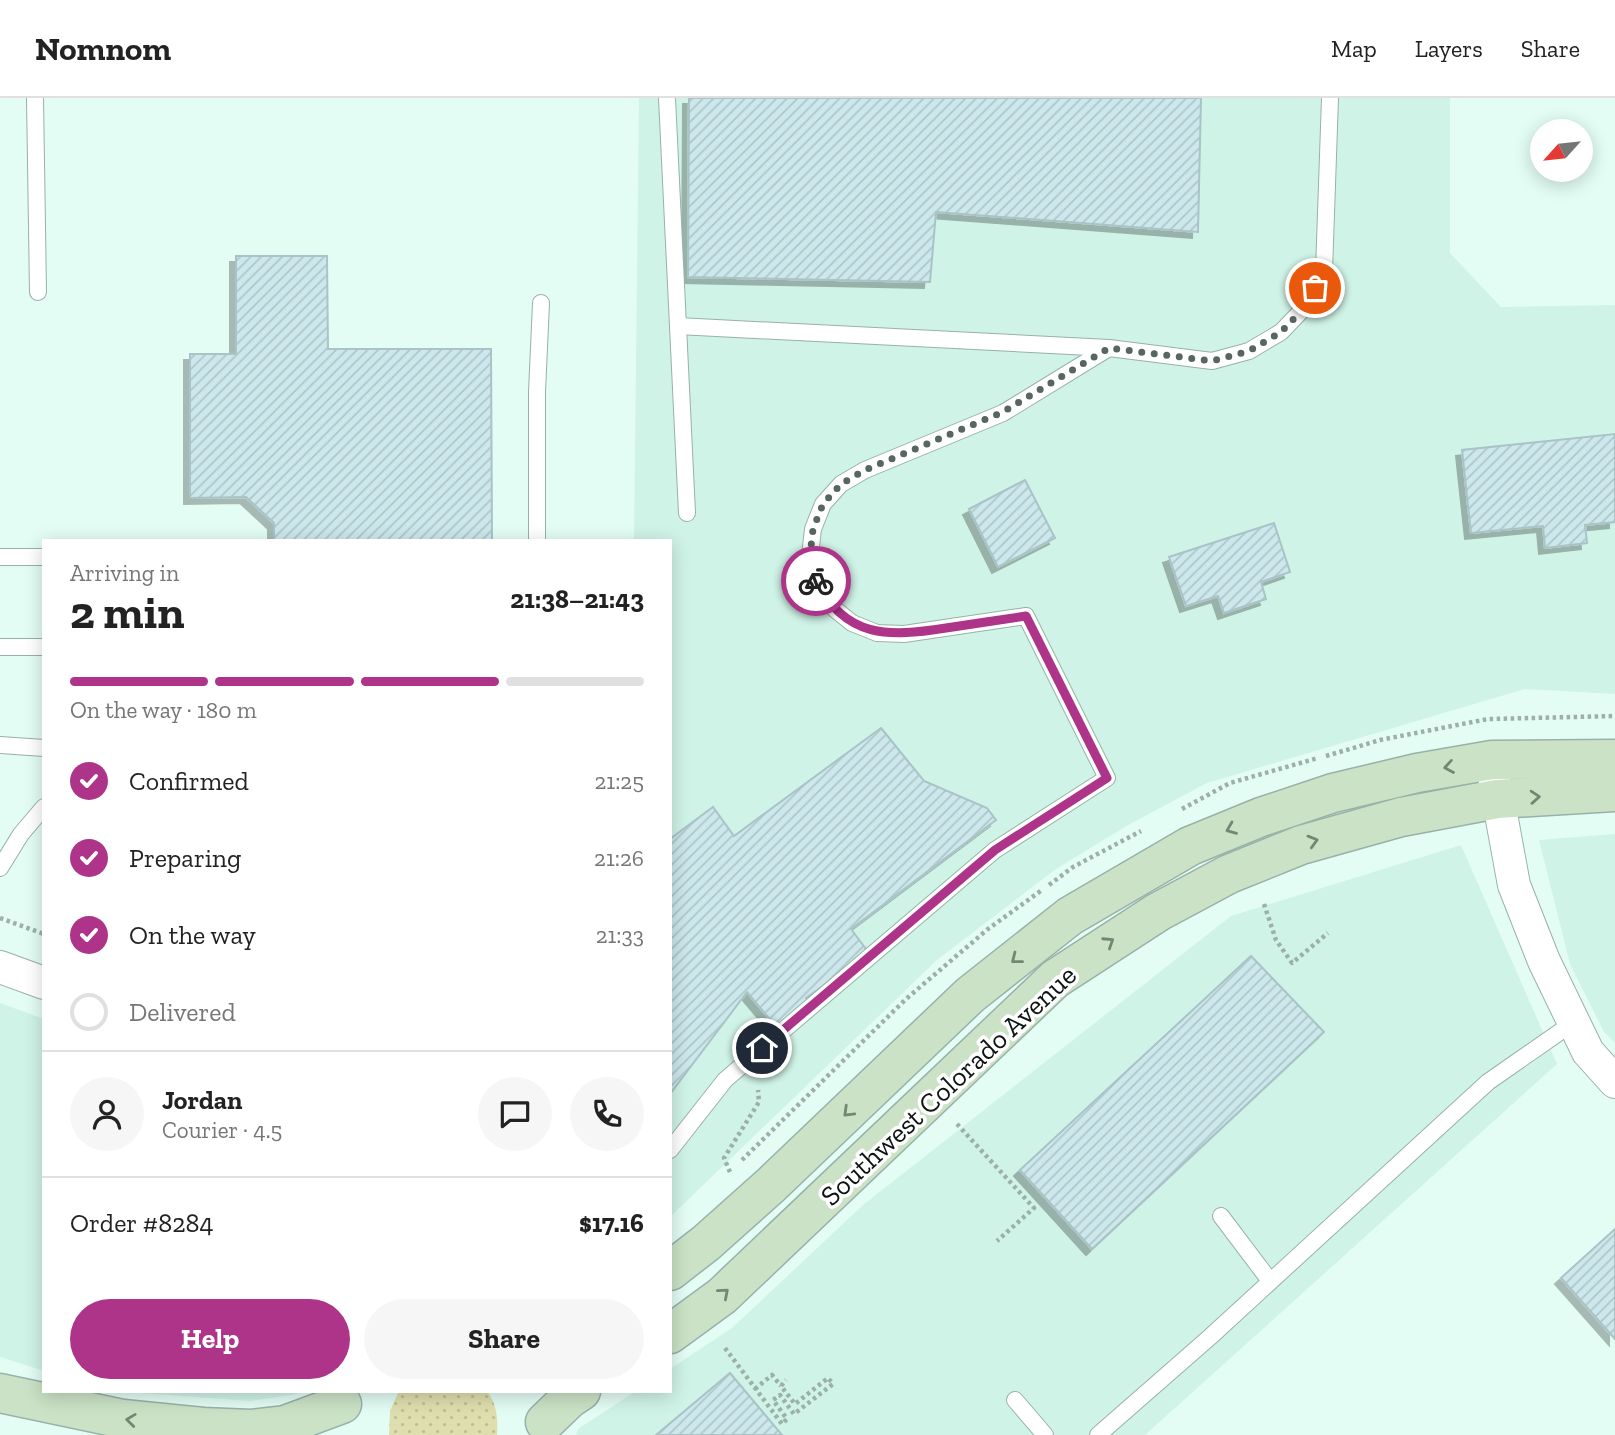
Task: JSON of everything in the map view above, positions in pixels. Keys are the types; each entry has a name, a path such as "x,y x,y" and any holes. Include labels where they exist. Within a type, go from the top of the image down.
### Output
{"main road":[{"name":"Southwest Colorado Avenue","path":"672,1269 771,1185 970,995 1070,916 1190,846 1261,817 1333,793 1418,773 1492,760 1615,759"},
{"name":"Southwest Colorado Avenue","path":"672,1333 722,1296 1055,979 1158,912 1229,874 1301,845 1401,817 1497,799 1615,792"},
{"path":"0,1393 123,1419 239,1429 285,1424 343,1410"},
{"path":"542,1416 578,1393"}],"street":[{"path":"1492,760 1514,885 1544,961 1588,1052 1615,1082"},
{"path":"0,967 42,983"}],"lane":[{"path":"35,98 38,292"},
{"path":"667,98 687,513"},
{"path":"678,326 1109,348 1212,361 1249,351 1281,332 1307,305 1324,271 1330,98"},
{"path":"537,539 537,392 541,303"},
{"path":"672,1147 725,1080 995,850 1107,778 1026,616 904,634 877,633 852,623 831,606 816,582 810,556 813,529 823,504 841,484 865,470 1003,412 1109,348"},
{"path":"0,557 42,557"},
{"path":"0,647 42,647"},
{"path":"0,745 42,748"},
{"path":"0,869 21,834 42,809"},
{"path":"1098,1435 1488,1082 1574,1022"},
{"path":"1221,1216 1270,1281"},
{"path":"1015,1399 1045,1435"}],"path":[{"path":"1264,904 1276,940 1292,963 1328,933"},
{"path":"0,918 42,933"},
{"path":"730,1172 724,1158 759,1102 758,1090"},
{"path":"957,1124 1034,1208 997,1241"},
{"path":"725,1348 755,1389 782,1424 788,1419 773,1400 780,1395 794,1414 833,1384 828,1378 795,1404 772,1375 755,1389"},
{"path":"781,1386 786,1380"}],"shaded area":[{"path":"639,98 1450,98 1450,253 1501,307 1615,305 1615,694 1525,689 1207,783 1130,824 1056,869 937,960 672,1215 672,539 634,539"},
{"path":"1615,834 1615,1043 1604,1032 1570,964 1539,840"},
{"path":"1461,845 1557,1064 1145,1435 576,1435 578,1429 633,1393 672,1393 672,1368 732,1328 863,1205 1231,916"},
{"path":"0,1003 42,1018 42,1370 0,1357"},
{"path":"140,1393 298,1393 250,1401"}],"green space":[{"path":"398,1393 488,1393 496,1412 497,1435 389,1435 390,1411"}],"building":[{"path":"689,98 1201,98 1198,232 936,212 930,282 688,277"},
{"path":"236,256 327,256 328,349 491,349 492,539 274,539 274,523 246,497 190,498 190,354 236,354"},
{"path":"1615,434 1615,522 1585,525 1587,543 1545,548 1543,526 1471,533 1462,450"},
{"path":"1025,480 1055,538 998,567 969,509"},
{"path":"1274,523 1290,572 1261,582 1266,599 1224,613 1218,596 1186,606 1169,557"},
{"path":"881,728 924,781 987,808 996,820 851,929 869,953 806,998 811,1004 778,1029 747,992 672,1091 672,838 713,807 734,836"},
{"path":"1251,956 1324,1032 1092,1249 1020,1170"},
{"path":"1615,1229 1615,1339 1561,1278"},
{"path":"730,1373 782,1435 656,1435"}],"way so far":[{"path":"816,581 810,556 813,529 823,504 841,484 865,470 1003,412 1109,348 1212,361 1249,351 1281,332 1307,305 1315,288"}],"route":[{"path":"762,1048 995,850 1107,778 1026,616 904,634 877,633 852,623 831,606 816,581"}]}
